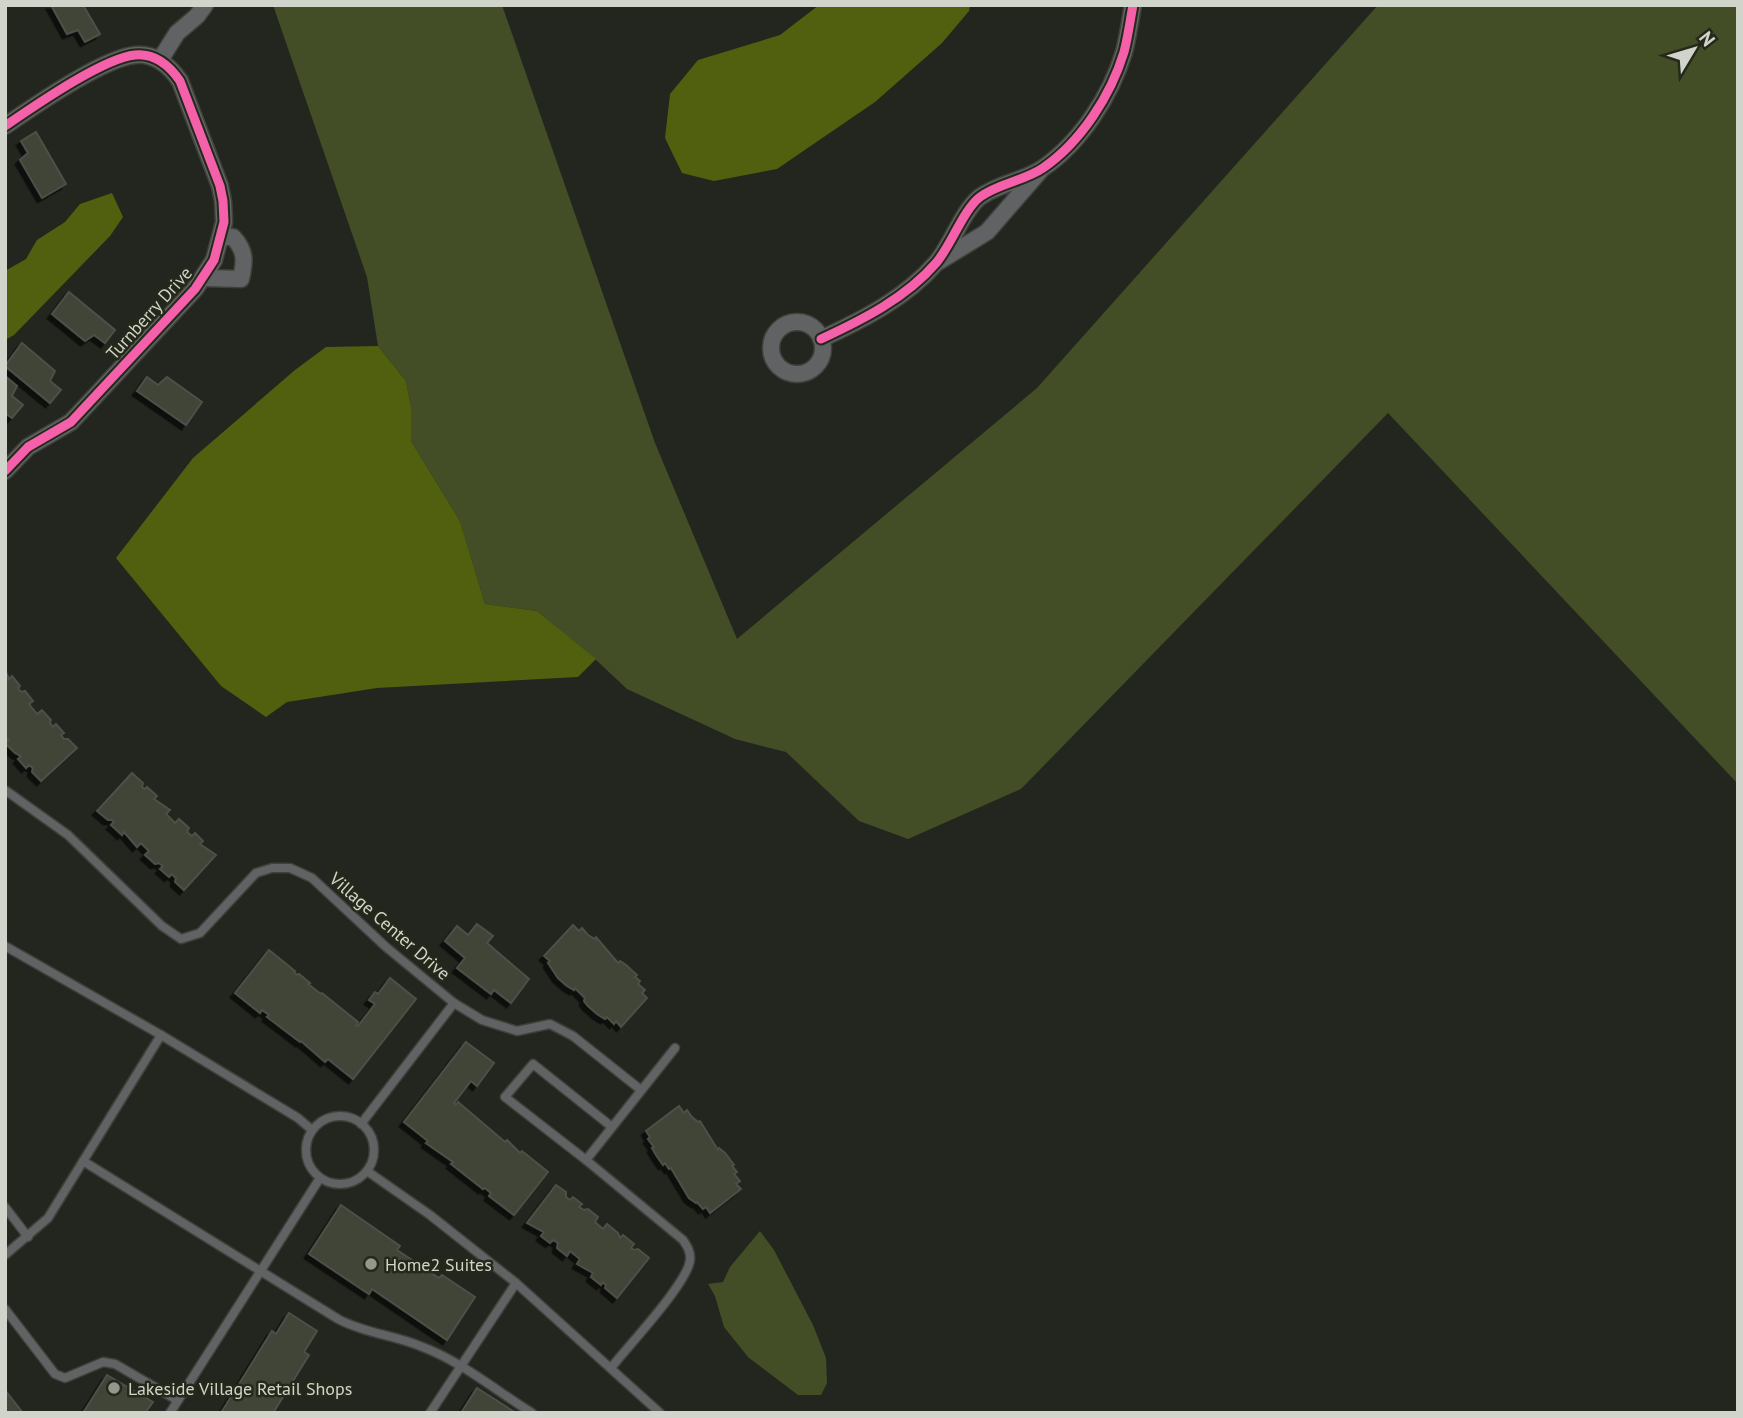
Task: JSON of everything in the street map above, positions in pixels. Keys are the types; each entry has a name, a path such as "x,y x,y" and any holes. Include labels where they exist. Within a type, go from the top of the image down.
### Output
{"street":[{"path":"5,126 80,79 122,58 136,55 160,60 177,33 197,16 205,5"},
{"path":"821,339 889,304 937,263 987,232 1042,169 1084,127 1110,89 1124,52 1133,5"},
{"name":"Turnberry Drive","path":"5,471 28,447 71,422 204,278 214,260 221,237 223,201 220,186 180,81 172,69 160,60"},
{"path":"937,263 979,198 1042,169"},
{"path":"204,278 241,278 244,264 242,247 233,237 221,237"}],"lane":[{"name":"Village Center Drive","path":"5,790 68,835 162,926 181,939 200,933 256,873 272,868 290,868 312,878 397,961 454,1003 482,1020 517,1031 550,1024 573,1037 640,1090"},
{"path":"5,946 161,1035 298,1118 312,1130"},
{"path":"361,1124 454,1003"},
{"path":"5,1255 48,1217 161,1035"},
{"path":"586,1160 675,1048"},
{"path":"611,1368 684,1276 690,1262 689,1250 683,1240 505,1097 533,1064 612,1127"},
{"path":"341,1116 352,1118 361,1124 373,1141 372,1162 367,1171 359,1179 340,1184 320,1178 313,1170 306,1150 312,1130 330,1118 341,1116"},
{"path":"83,1161 355,1328 420,1346 461,1367 532,1413"},
{"path":"367,1171 430,1215 516,1283 660,1413"},
{"path":"170,1413 320,1178"},
{"path":"5,1207 28,1237"},
{"path":"430,1413 516,1283"},
{"path":"5,1309 55,1374 65,1378 103,1362 115,1364 177,1400"}],"shaded area":[{"path":"273,5 502,5 655,443 737,639 1037,388 1378,5 1738,5 1738,784 1388,413 1021,789 908,839 859,821 786,752 735,739 627,689 537,611 485,604 460,521 411,441 411,407 406,381 378,346 367,277"},
{"path":"819,5 970,5 969,11 942,43 875,102 777,169 714,181 682,173 665,138 670,94 698,60 780,35"},
{"path":"112,193 123,217 110,236 14,335 5,340 5,271 26,259 37,240 65,222 80,204"},
{"path":"378,346 406,381 411,407 411,441 460,521 485,604 537,611 596,659 578,677 377,688 287,702 266,717 221,686 116,558 193,458 295,370 326,347"},
{"path":"760,1231 774,1250 813,1325 826,1358 827,1383 821,1395 798,1395 748,1357 724,1327 715,1296 708,1284 723,1282 730,1267"}],"building":[{"path":"51,5 83,5 100,34 85,42 78,30 67,34"},
{"path":"36,132 66,184 42,198 20,160 28,153 21,141"},
{"path":"69,292 115,330 105,343 94,335 85,341 52,314"},
{"path":"22,343 55,371 50,381 61,390 50,403 5,366"},
{"path":"5,376 17,386 12,396 23,405 12,418 5,413"},
{"path":"147,377 158,385 167,377 202,402 186,425 137,391"},
{"path":"5,670 9,679 12,676 21,692 25,691 33,701 29,704 37,714 42,710 51,720 53,727 56,724 64,733 61,735 64,739 68,739 77,748 41,781 32,772 33,768 29,765 26,768 18,759 21,756 5,743 9,740 5,736"},
{"path":"132,773 143,783 142,787 147,787 157,796 154,799 170,810 166,814 175,823 179,819 189,828 187,832 192,836 195,833 203,841 200,844 216,855 184,890 175,882 176,878 172,874 169,877 160,869 163,866 155,864 145,855 149,851 141,843 137,847 124,832 122,835 111,825 114,822 112,820 97,811"},
{"path":"477,924 493,936 487,943 529,979 511,1003 494,990 491,994 457,968 465,958 445,941 457,926 468,935"},
{"path":"573,925 579,931 582,928 588,935 595,939 596,937 618,963 620,961 637,975 635,977 640,981 638,984 645,990 642,993 647,998 621,1027 616,1021 614,1024 588,1006 585,998 575,988 574,990 567,986 558,978 548,963 550,961 544,956"},
{"path":"269,950 358,1022 358,1026 375,1004 369,1000 375,992 378,994 390,978 416,999 353,1079 328,1059 325,1062 267,1017 269,1015 262,1010 260,1013 235,993"},
{"path":"466,1042 494,1063 477,1086 471,1081 454,1103 456,1105 458,1102 505,1142 507,1140 520,1153 522,1151 548,1172 514,1215 404,1122"},
{"path":"679,1106 684,1113 687,1110 692,1117 700,1121 718,1150 719,1148 725,1153 734,1165 732,1166 737,1172 734,1174 740,1181 736,1184 741,1189 710,1213 706,1207 703,1209 689,1198 671,1168 665,1163 663,1165 656,1155 648,1139 650,1137 646,1131"},
{"path":"556,1185 566,1192 566,1197 570,1200 573,1197 582,1204 579,1207 588,1209 598,1217 595,1222 603,1229 607,1224 620,1238 623,1235 634,1244 631,1248 638,1249 649,1258 617,1298 605,1288 603,1282 601,1285 591,1277 593,1273 577,1264 580,1259 570,1251 567,1256 557,1248 558,1243 553,1240 550,1243 541,1236 544,1232 527,1223"},
{"name":"Home2 Suites","path":"341,1205 400,1246 397,1250 439,1278 442,1275 475,1297 447,1340 372,1289 369,1294 309,1254"},
{"path":"289,1313 317,1331 304,1352 309,1355 273,1413 221,1413 272,1331 276,1334"},
{"name":"Lakeside Village Retail Shops","path":"107,1375 153,1402 145,1413 83,1413"},
{"path":"477,1388 516,1413 461,1413"},
{"path":"5,1390 23,1413 5,1413"}],"cycle path":[{"path":"821,339 867,316 911,287 942,256 968,210 980,197 1043,168 1070,145 1093,116 1111,85 1124,52 1133,5"},
{"path":"5,126 68,85 105,65 135,55 155,58 166,65 180,81 220,186 224,222 214,260 195,289 71,422 28,447 5,471"}],"place":[{"name":"Home2 Suites","path":"371,1264"},
{"name":"Lakeside Village Retail Shops","path":"114,1388"}]}
